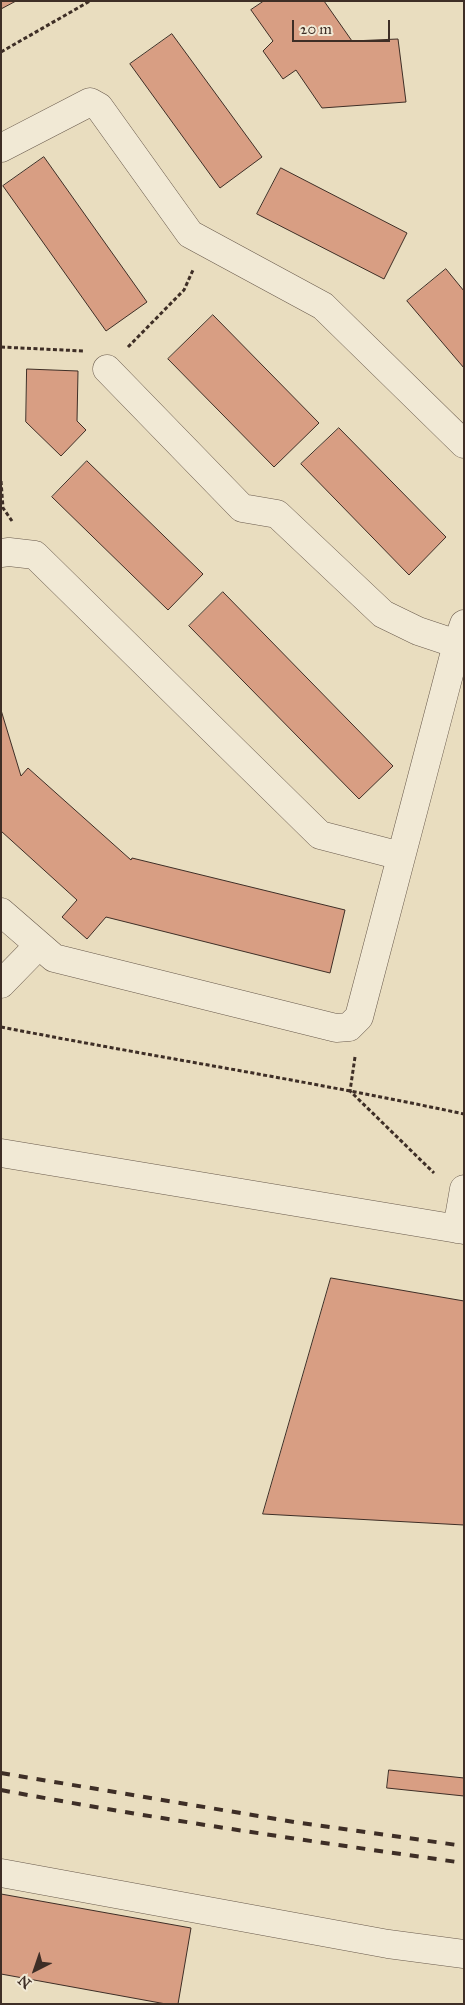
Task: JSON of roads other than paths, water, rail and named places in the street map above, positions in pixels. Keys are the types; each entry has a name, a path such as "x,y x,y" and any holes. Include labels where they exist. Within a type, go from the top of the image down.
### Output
{"street":[{"path":"1,148 90,102 99,106 190,234 323,306 464,444"},
{"path":"1,912 54,958 336,1028 349,1027 359,1017 460,634 418,631 383,614 277,514 242,508 107,369"},
{"path":"1,553 35,555 320,836 401,856"},
{"path":"1,984 39,945"},
{"path":"1,1153 460,1230 464,1189"},
{"path":"1,1872 388,1944 464,1954"}],"railway":[{"path":"1,1773 294,1822 464,1846"},
{"path":"1,1790 174,1820 464,1863"}]}
